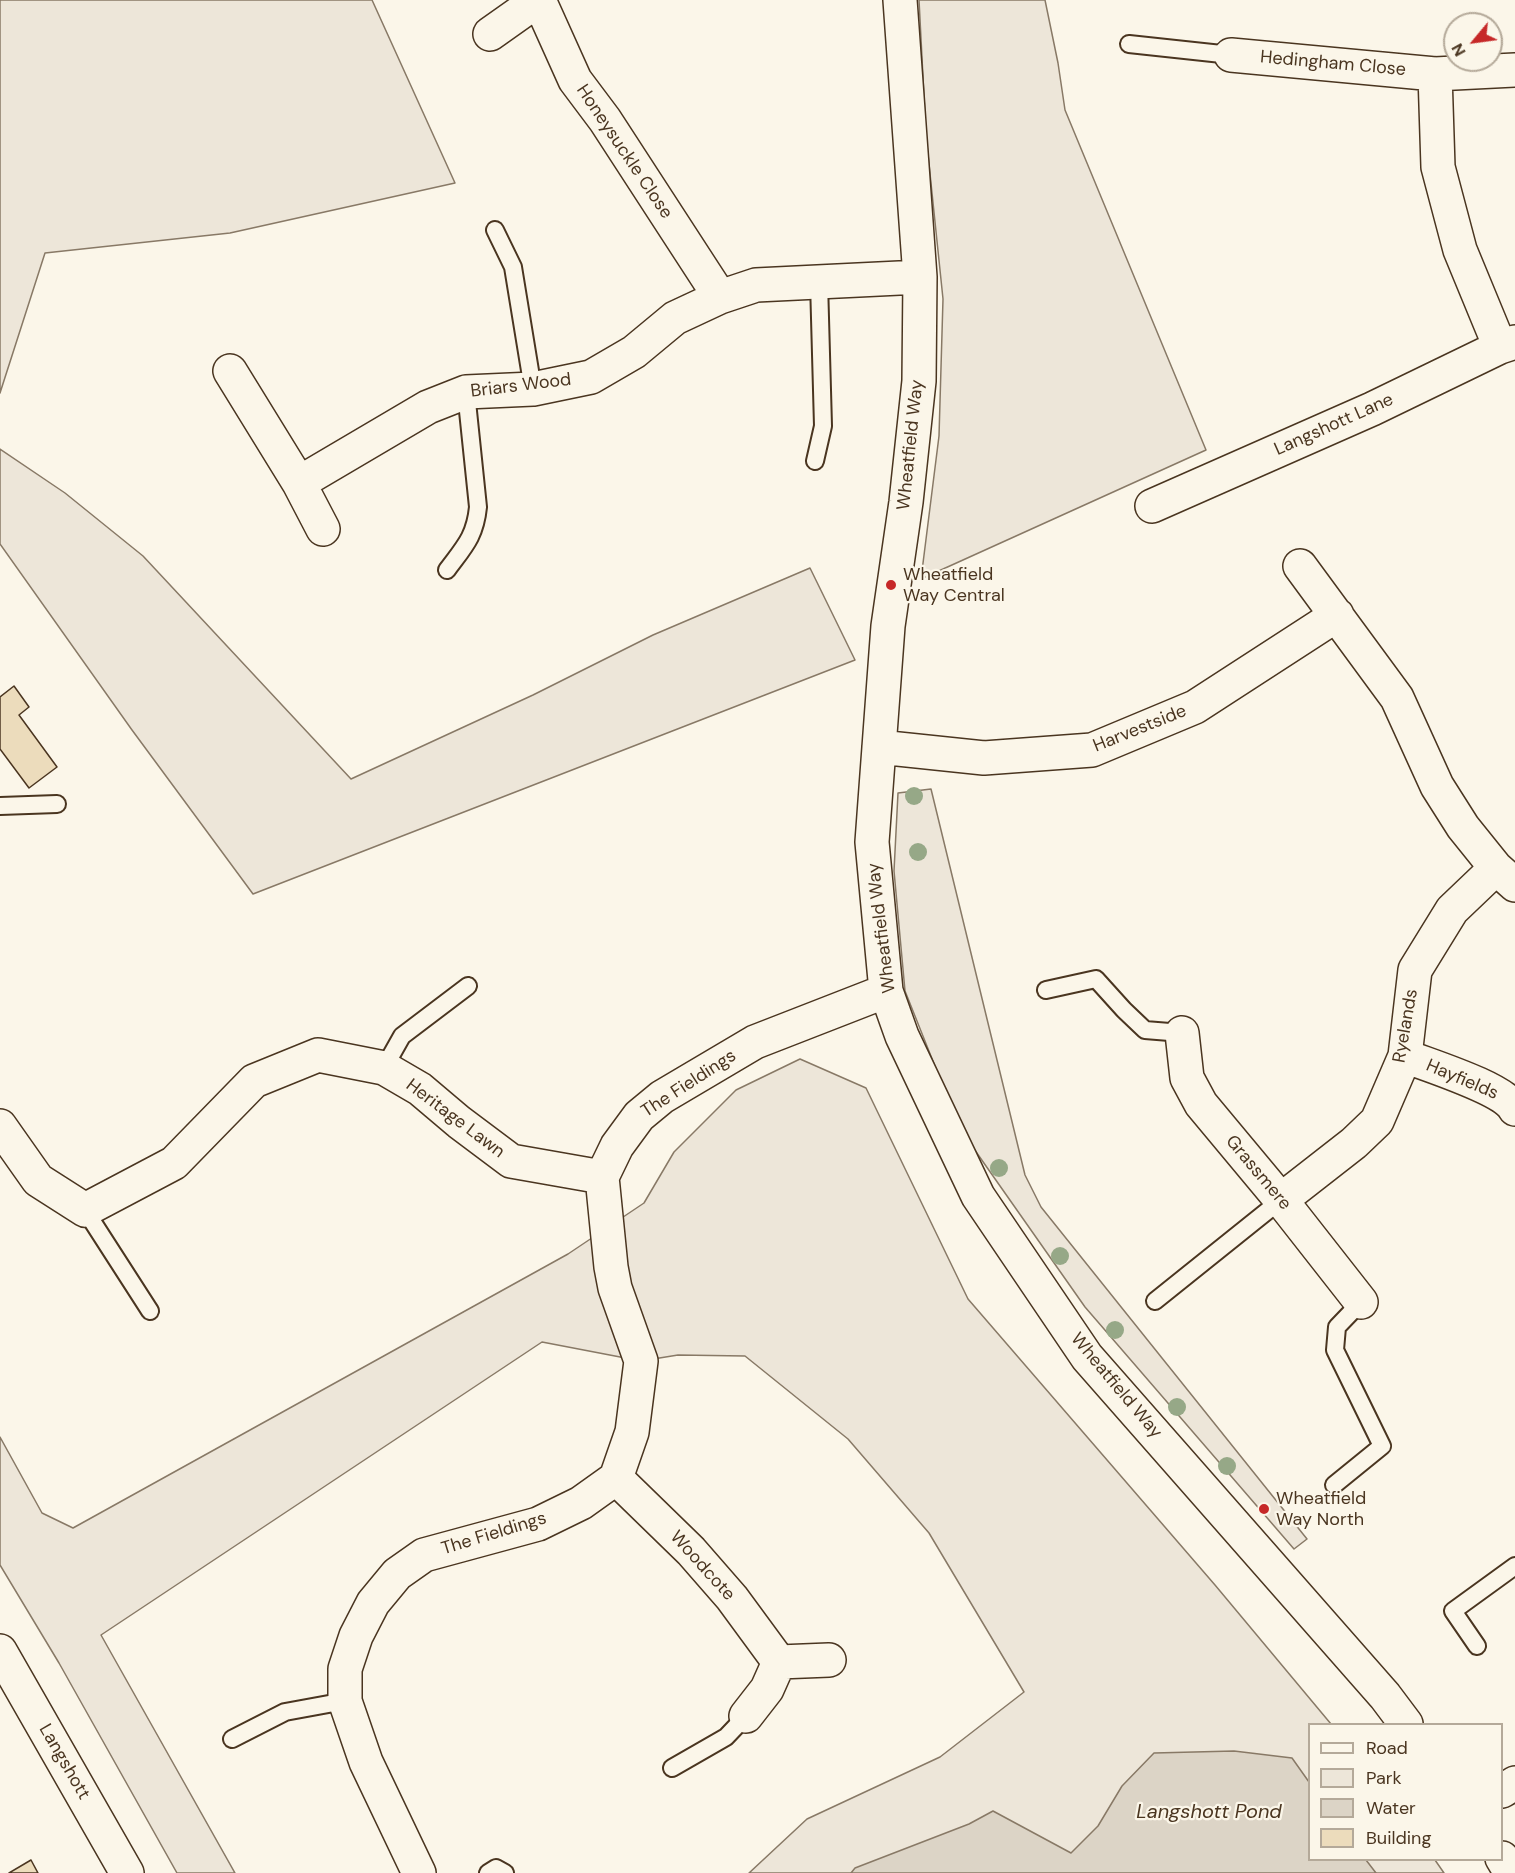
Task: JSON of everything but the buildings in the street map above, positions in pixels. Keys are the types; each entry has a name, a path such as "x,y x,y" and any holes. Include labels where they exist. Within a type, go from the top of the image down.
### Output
{"street":[{"name":"Honeysuckle Close","path":"490,34 538,0 575,80 605,120 720,297"},
{"name":"Wheatfield Way","path":"900,0 920,277 919,381 906,502 888,626 872,842 886,991 902,1036 978,1196 1087,1357 1326,1632 1386,1696 1405,1723"},
{"name":"Hedingham Close","path":"1231,55 1435,74 1515,70"},
{"path":"1435,74 1438,167 1460,250 1508,344"},
{"name":"Briars Wood","path":"300,483 428,407 466,392 533,389 591,377 634,352 675,318 720,297 756,285 920,277"},
{"name":"Langshott Lane","path":"1152,506 1372,409 1508,344"},
{"path":"230,371 300,483 324,529"},
{"path":"1300,566 1397,698 1437,786 1463,827 1505,877"},
{"name":"Harvestside","path":"879,747 984,758 1092,750 1195,707 1338,615"},
{"name":"Ryelands","path":"1281,1200 1354,1143 1377,1121 1405,1056 1415,970 1452,910 1505,877"},
{"name":"The Fieldings","path":"602,1177 617,1146 639,1116 662,1097 754,1042 886,991"},
{"name":"Grassmere","path":"1182,1033 1187,1078 1201,1104 1281,1200 1361,1302"},
{"name":"Heritage Lawn","path":"85,1209 174,1163 254,1081 318,1056 384,1068 420,1089 511,1161 602,1177"},
{"name":"Hayfields","path":"1405,1056 1497,1092 1512,1103 1515,1109"},
{"path":"0,1126 38,1180 85,1209"},
{"path":"602,1177 610,1267 615,1288 641,1361 632,1432 616,1478"},
{"name":"The Fieldings","path":"419,1873 366,1762 345,1701 345,1669 356,1636 373,1604 398,1574 424,1555 538,1524 581,1503 616,1478"},
{"name":"Woodcote","path":"616,1478 698,1559 732,1598 779,1662"},
{"name":"Langshott","path":"0,1651 127,1873"},
{"path":"746,1716 767,1689 779,1662 829,1660"},
{"path":"1503,1860 1511,1873"}],"lane":[{"path":"1129,44 1231,55"},
{"path":"495,230 513,267 533,389"},
{"path":"815,461 823,426 819,282"},
{"path":"447,570 476,526 478,507 466,392"},
{"path":"0,806 57,804"},
{"path":"1046,990 1096,979 1145,1030 1182,1033"},
{"path":"384,1068 402,1036 468,986"},
{"path":"1155,1301 1281,1200"},
{"path":"85,1209 150,1311"},
{"path":"1334,1485 1382,1446 1335,1350 1337,1327 1361,1302"},
{"path":"1477,1647 1453,1611 1515,1566"},
{"path":"232,1739 285,1712 345,1701"},
{"path":"672,1768 726,1737 746,1716"},
{"path":"488,1873 496,1868 505,1873"}],"green space":[{"path":"0,0 372,0 455,183 230,233 45,253 0,393"},
{"path":"919,0 1045,0 1065,110 1206,450 921,579 939,436 943,299 926,135"},
{"path":"0,449 65,493 143,556 351,779 533,695 653,635 810,568 855,660 253,894 132,730 0,544"},
{"path":"931,789 1025,1175 1041,1207 1307,1539 1294,1549 1085,1307 960,1129 905,991 894,871 898,793"},
{"path":"800,1059 866,1088 968,1299 1215,1585 1330,1723 1308,1723 1308,1861 1436,1861 1444,1873 749,1873 807,1819 940,1757 1024,1692 929,1533 848,1439 745,1356 678,1355 641,1361 542,1342 101,1635 235,1873 177,1873 59,1663 0,1565 0,1437 42,1513 73,1528 568,1254 644,1203 674,1152 736,1090"}],"water":[{"name":"Langshott Pond","path":"1234,1751 1292,1758 1308,1781 1308,1861 1367,1861 1376,1873 851,1873 855,1868 969,1824 993,1811 1071,1853 1098,1826 1122,1786 1154,1753"}],"place":[{"name":"Wheatfield Way Central","path":"891,585"},
{"name":"Wheatfield Way North","path":"1264,1509"}]}
